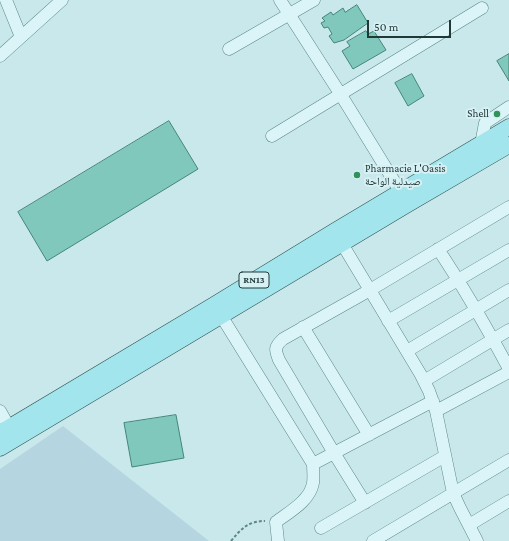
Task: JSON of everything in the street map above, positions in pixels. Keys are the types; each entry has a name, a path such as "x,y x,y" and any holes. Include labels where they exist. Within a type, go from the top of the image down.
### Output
{"main road":[{"name":"RN13","path":"404,198 481,144 509,128"},
{"name":"RN13","path":"0,448 9,433 217,311 338,237 404,198 509,145"}],"street":[{"path":"6,0 21,37"},
{"path":"0,56 62,0"},
{"path":"280,0 341,95 404,198"},
{"path":"229,49 314,0"},
{"path":"272,136 482,8"},
{"path":"481,144 485,122 509,107"},
{"path":"365,503 279,360 275,352 276,347 283,339 370,290 509,207"},
{"path":"338,237 424,381 434,406 453,493 477,541"},
{"path":"438,249 459,280 509,369"},
{"path":"388,321 509,250"},
{"path":"407,351 509,290"},
{"path":"217,311 313,464 313,484 301,504 276,522 278,541"},
{"path":"303,327 369,435"},
{"path":"424,381 509,330"},
{"path":"313,464 369,435 509,372"},
{"path":"0,411 9,433"},
{"path":"320,528 445,456"},
{"path":"373,541 509,460"},
{"path":"469,525 509,501"}],"path":[{"path":"231,541 241,529 248,524 257,521 276,522"}],"shaded area":[{"path":"63,426 209,541 0,541 0,469"}],"building":[{"path":"357,5 368,23 344,40 334,43 329,36 332,34 328,27 324,28 321,23 325,21 322,18 331,12 333,15 343,8 345,12"},
{"path":"366,31 368,34 374,31 386,50 353,69 342,51 350,46 347,42"},
{"path":"509,54 509,81 497,61"},
{"path":"412,74 424,96 408,106 395,83"},
{"path":"169,121 198,169 47,261 18,212"},
{"path":"176,415 184,458 132,467 124,423"}],"place":[{"name":"Shell","path":"497,114"},
{"name":"Pharmacie L'Oasis صيدلية الواحة","path":"357,175"}]}
